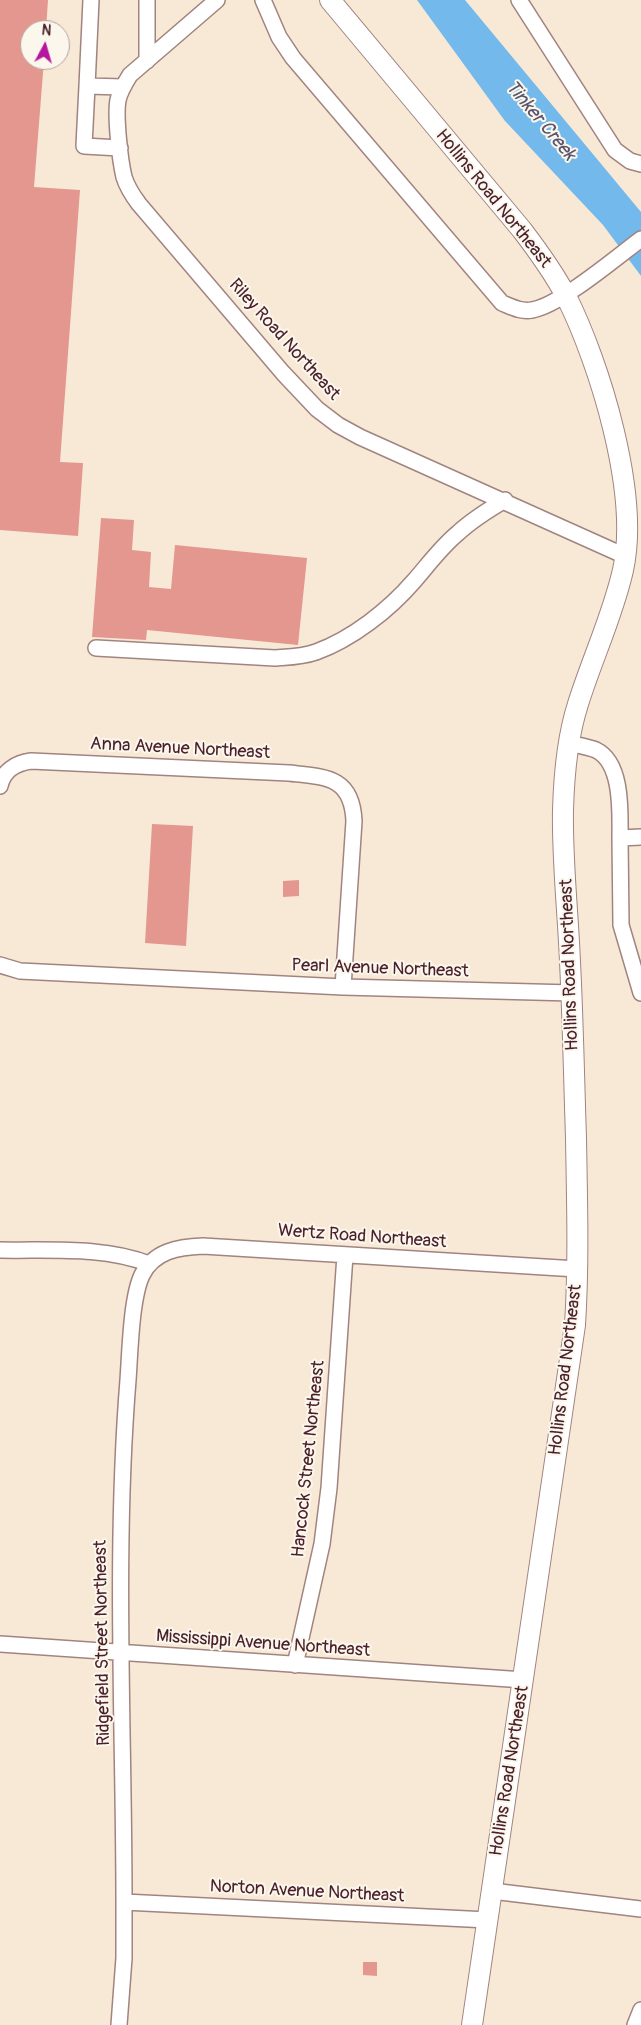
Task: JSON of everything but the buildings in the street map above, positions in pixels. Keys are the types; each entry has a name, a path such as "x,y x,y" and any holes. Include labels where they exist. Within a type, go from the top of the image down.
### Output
{"main road":[{"name":"Hollins Road Northeast","path":"330,0 522,230 544,260 565,295 594,363 618,449 625,497 627,526 625,556 615,599 578,705 565,770 563,813 572,993 577,1269 575,1324 472,2025"}],"street":[{"path":"91,0 84,146 120,148"},
{"path":"147,0 147,60"},
{"name":"Riley Road Northeast","path":"217,0 130,76 118,100 117,114 124,178 139,204 283,373 317,409 360,437 505,500 625,556"},
{"path":"263,0 278,37 292,58 502,302 516,309 529,311 541,308 565,295 641,240"},
{"path":"519,0 615,150 630,161 641,164"},
{"path":"87,86 123,87"},
{"path":"96,648 274,658 295,657 315,652 334,645 389,606 413,582 432,558 457,534 505,500"},
{"path":"569,743 597,751 611,765 619,794 621,925 641,993"},
{"name":"Anna Avenue Northeast","path":"0,786 6,773 14,766 24,762 283,773 326,777 336,781 345,789 352,800 354,820 343,987"},
{"path":"620,838 641,837"},
{"name":"Pearl Avenue Northeast","path":"0,965 20,971 343,987 572,993"},
{"name":"Wertz Road Northeast","path":"149,1264 171,1249 184,1246 203,1246 577,1269"},
{"path":"0,1250 113,1253 132,1257 149,1264"},
{"name":"Hancock Street Northeast","path":"295,1665 313,1592 322,1544 329,1488 345,1255"},
{"name":"Ridgefield Street Northeast","path":"119,2025 124,1958 120,1508 128,1384 138,1288 142,1275 149,1264"},
{"name":"Mississippi Avenue Northeast","path":"0,1644 524,1680"},
{"path":"492,1891 641,1909"},
{"name":"Norton Avenue Northeast","path":"124,1902 488,1920"},
{"path":"634,2025 641,2010"}],"water":[{"name":"Tinker Creek","path":"417,0 465,0 641,212 641,276 603,225 505,121"}]}
